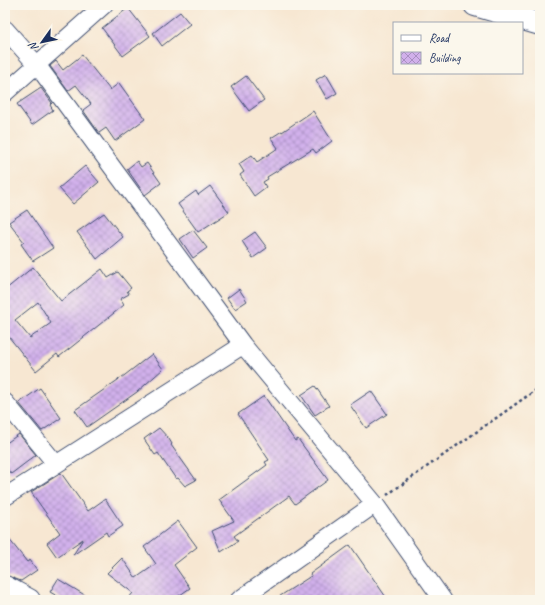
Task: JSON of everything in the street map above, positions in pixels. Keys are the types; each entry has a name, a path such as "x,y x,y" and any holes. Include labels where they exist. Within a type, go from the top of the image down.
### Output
{"highway":[{"path":"475,5 540,24"},
{"path":"5,586 29,600"}],"street":[{"path":"5,93 104,5"},
{"path":"5,29 37,65 243,345 375,504 443,600"},
{"path":"5,497 243,345"},
{"path":"5,402 56,464"},
{"path":"239,600 375,504"}],"path":[{"path":"375,504 540,387"}],"building":[{"path":"128,8 150,36 123,56 102,28"},
{"path":"180,12 190,24 162,46 153,33"},
{"path":"82,55 110,90 119,83 145,119 115,141 106,128 99,133 83,110 91,104 76,85 68,91 50,66 56,61 63,70"},
{"path":"326,74 337,93 327,99 316,80"},
{"path":"246,76 264,100 249,111 231,87"},
{"path":"41,88 52,103 50,105 53,110 32,125 17,104"},
{"path":"313,111 332,141 316,153 313,149 267,177 268,179 263,182 266,187 254,196 240,175 244,172 239,164 252,155 257,162 278,148 271,138"},
{"path":"137,161 141,167 147,163 161,183 145,195 127,169"},
{"path":"85,166 99,182 73,204 59,188"},
{"path":"210,186 229,212 198,232 178,204 196,191 198,195"},
{"path":"27,210 53,248 33,261 21,244 24,242 9,222"},
{"path":"104,213 123,237 97,259 77,232"},
{"path":"193,230 207,248 193,258 180,239"},
{"path":"255,232 267,248 253,258 242,241"},
{"path":"33,267 61,301 102,269 108,278 118,272 131,288 127,291 129,294 120,299 124,305 59,357 57,354 36,371 5,332 5,290","holes":["38,302 51,323 30,338 15,320"]},
{"path":"239,289 247,301 235,309 227,298"},
{"path":"152,354 163,369 137,392 87,427 75,410"},
{"path":"315,386 329,406 315,415 301,395"},
{"path":"40,388 61,418 42,431 19,403"},
{"path":"371,391 387,414 366,428 350,405"},
{"path":"264,396 295,441 298,439 328,480 295,504 289,496 234,536 238,541 221,552 212,531 234,521 219,500 267,465 265,462 269,460 238,414"},
{"path":"159,428 169,439 172,444 171,445 196,480 185,486 178,478 176,479 158,453 155,455 144,439"},
{"path":"19,434 36,455 11,474 5,466 5,444"},
{"path":"61,473 88,511 105,499 123,526 108,536 106,532 73,555 83,539 57,557 47,543 60,533 31,492"},
{"path":"178,521 197,547 174,565 190,588 173,600 127,600 133,593 107,573 122,558 136,578 156,564 144,547"},
{"path":"5,534 27,562 30,560 37,570 21,581 5,575"},
{"path":"350,545 388,600 274,600 311,576 310,574"},
{"path":"58,579 93,600 64,600 50,592"}]}
